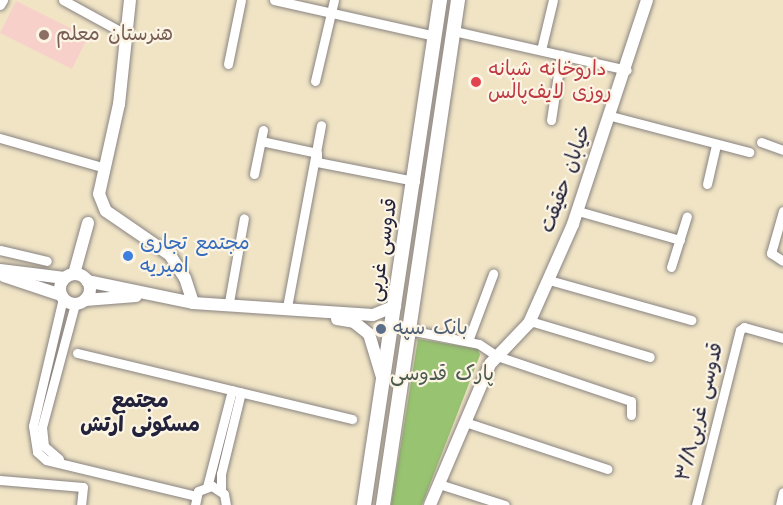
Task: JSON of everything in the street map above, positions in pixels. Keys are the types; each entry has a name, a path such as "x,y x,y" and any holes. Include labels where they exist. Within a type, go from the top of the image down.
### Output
{"main road":[{"name":"قدوسی غربی","path":"364,505 415,181 440,0"},
{"name":"قدوسی غربی","path":"383,505 458,0"},
{"path":"418,155 435,158"}],"street":[{"path":"0,5 3,0"},
{"path":"63,0 127,35"},
{"path":"130,0 119,104 99,194 106,211 170,255 185,278 193,303"},
{"path":"228,64 241,0"},
{"path":"274,0 435,36"},
{"path":"315,81 334,0"},
{"path":"541,51 553,0"},
{"name":"خیابان حقیقت","path":"430,505 490,364 530,321 549,280 578,211 627,70 646,0"},
{"path":"454,31 627,70"},
{"path":"551,120 561,55"},
{"path":"611,116 749,152"},
{"path":"287,307 309,205 321,125"},
{"path":"254,174 263,130"},
{"path":"0,138 105,168"},
{"path":"261,141 317,153"},
{"path":"761,142 783,150"},
{"path":"707,184 716,145"},
{"path":"317,153 317,162 415,181"},
{"path":"578,211 680,240"},
{"path":"783,211 771,253 783,261"},
{"path":"671,267 687,216"},
{"path":"229,302 244,218"},
{"path":"42,409 62,297 88,223"},
{"path":"0,250 47,261"},
{"path":"0,270 69,276 193,303 229,302 373,315 394,306"},
{"path":"0,274 80,302 149,295"},
{"path":"468,341 493,274"},
{"path":"549,280 691,320"},
{"path":"87,281 90,291 80,302 33,440 37,452 46,460 63,462 195,500 207,487 237,391"},
{"path":"305,309 310,315 346,320 362,327 374,343 383,382"},
{"path":"530,321 650,357"},
{"name":"قدوسی غربی۳/۸","path":"696,505 742,328 783,338"},
{"path":"409,330 468,341 497,356 631,401 631,415"},
{"path":"77,353 352,419"},
{"path":"227,505 221,490 221,474 237,391"},
{"path":"465,422 607,469"},
{"path":"0,480 83,487 81,505"},
{"path":"439,484 505,505"},
{"path":"207,487 221,490"},
{"path":"780,505 783,492"}],"shaded area":[{"name":"هنرستان معلم","path":"16,1 88,37 72,69 0,33"}],"green space":[{"name":"پارک قدوسی","path":"418,339 478,349 480,355 422,505 391,505"}],"place":[{"name":"هنرستان معلم","path":"44,35"},
{"name":"داروخانه شبانه روزی لایف‌پالس","path":"476,82"},
{"name":"مجتمع تجاری امیریه","path":"128,256"},
{"name":"بانک سپه","path":"381,329"}],"district":[{"name":"مجتمع مسکونی ارتش","path":"140,414"}]}
